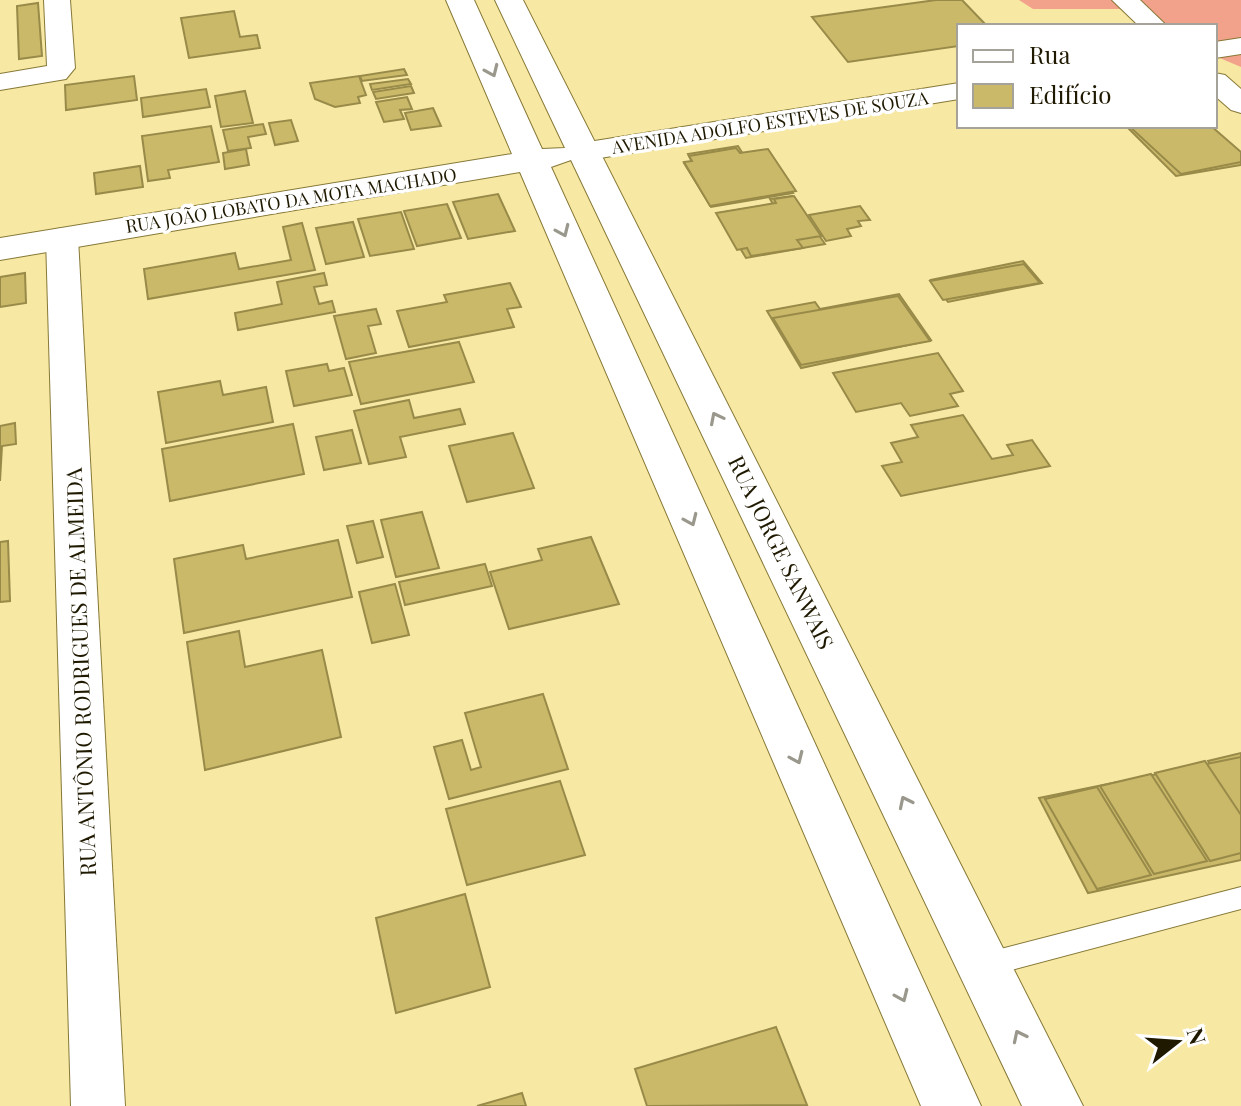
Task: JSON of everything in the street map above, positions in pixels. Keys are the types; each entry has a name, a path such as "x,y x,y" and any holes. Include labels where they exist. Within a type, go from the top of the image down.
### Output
{"street":[{"path":"0,82 56,73 61,68 57,0"},
{"path":"460,0 951,1106"},
{"name":"RUA JORGE SANWAIS","path":"509,0 1053,1106"},
{"path":"1125,0 1152,24"},
{"path":"1217,50 1241,46"},
{"path":"1217,83 1241,104"},
{"name":"AVENIDA ADOLFO ESTEVES DE SOUZA","path":"582,152 957,91"},
{"name":"RUA JOÃO LOBATO DA MOTA MACHADO","path":"0,249 582,152"},
{"name":"RUA ANTÔNIO RODRIGUES DE ALMEIDA","path":"62,238 98,1106"}],"lane":[{"path":"985,965 1241,898"}],"shaded area":[{"path":"1019,0 1241,0 1241,67 1217,57 1217,24 1162,24 1140,9 1033,9"}],"building":[{"path":"936,0 962,0 985,24 957,24 957,46 848,62 812,17"},
{"path":"38,3 42,56 19,59 17,6"},
{"path":"234,11 240,37 257,35 260,48 189,58 181,18"},
{"path":"404,69 407,75 362,81 360,76"},
{"path":"134,76 137,100 66,110 65,85"},
{"path":"359,76 366,95 358,97 360,103 335,107 315,99 310,83"},
{"path":"408,79 411,84 372,90 370,84"},
{"path":"411,86 414,93 376,99 373,92"},
{"path":"206,89 210,107 143,117 141,98"},
{"path":"245,91 253,123 221,127 215,96"},
{"path":"407,97 412,109 400,110 404,119 384,122 376,102"},
{"path":"433,108 441,126 411,130 405,113"},
{"path":"291,120 298,141 275,145 269,123"},
{"path":"263,124 266,134 248,137 251,148 228,151 223,130"},
{"path":"211,126 219,162 168,170 170,178 148,181 142,136"},
{"path":"1128,128 1210,128 1241,156 1241,165 1176,176"},
{"path":"1131,128 1213,128 1241,152 1241,162 1181,174"},
{"path":"738,146 743,154 765,150 793,193 711,207 684,163 692,162 688,154"},
{"path":"736,148 740,153 768,149 796,191 710,206 684,162 692,161 689,156"},
{"path":"246,149 249,165 225,169 223,153"},
{"path":"140,166 143,187 96,194 94,173"},
{"path":"498,194 515,231 468,239 453,202"},
{"path":"792,196 825,244 746,258 719,213 773,204 770,199"},
{"path":"794,196 821,236 797,240 803,248 751,256 747,248 737,250 716,213 776,203 774,199"},
{"path":"447,204 461,238 417,246 404,211"},
{"path":"860,206 870,220 858,221 861,226 847,229 851,236 826,241 809,215"},
{"path":"401,212 414,249 370,256 358,219"},
{"path":"353,222 364,257 326,264 316,228"},
{"path":"302,223 315,270 148,299 144,269 235,253 239,269 291,260 283,227"},
{"path":"1023,261 1042,283 948,302 931,280"},
{"path":"1024,264 1040,283 943,300 930,281"},
{"path":"25,273 26,303 0,307 0,277"},
{"path":"324,273 327,285 314,287 319,304 332,301 335,312 238,330 235,313 282,304 277,282"},
{"path":"510,283 521,307 507,309 514,327 409,347 397,311 447,302 444,295"},
{"path":"899,294 931,340 801,368 767,311 815,302 820,309"},
{"path":"898,296 930,341 801,365 773,318"},
{"path":"376,309 381,324 368,326 376,353 346,359 334,316"},
{"path":"459,342 474,382 361,404 349,362"},
{"path":"938,353 963,391 950,394 958,406 910,416 901,403 856,412 833,373"},
{"path":"327,364 329,371 344,368 352,395 294,406 286,371"},
{"path":"220,381 223,395 266,387 273,422 166,443 158,392"},
{"path":"409,400 414,418 460,409 465,424 400,437 406,457 369,464 354,411"},
{"path":"963,415 992,459 1013,455 1007,445 1032,440 1050,466 901,496 882,466 902,462 891,443 918,437 911,425"},
{"path":"15,423 16,444 2,446 0,481 0,426"},
{"path":"293,424 304,474 170,501 162,449"},
{"path":"352,430 361,463 324,470 316,437"},
{"path":"513,433 534,488 467,502 449,446"},
{"path":"422,512 439,568 396,577 381,520"},
{"path":"373,521 383,557 357,563 347,526"},
{"path":"591,537 619,604 509,629 490,572 542,560 538,549"},
{"path":"338,540 352,597 184,633 174,559 243,545 246,559"},
{"path":"8,541 10,601 0,602 0,542"},
{"path":"485,564 492,586 405,605 399,582"},
{"path":"395,584 409,635 372,643 359,592"},
{"path":"239,631 245,667 322,650 341,737 205,770 187,642"},
{"path":"543,694 568,769 449,799 434,747 462,740 471,770 481,767 465,713"},
{"path":"1241,753 1241,811 1208,761"},
{"path":"1241,757 1241,860 1088,893 1039,798"},
{"path":"1205,761 1241,815 1241,853 1210,861 1155,773"},
{"path":"1151,774 1207,861 1154,874 1100,786"},
{"path":"560,781 585,855 467,885 446,809"},
{"path":"1097,787 1151,875 1097,889 1045,799"},
{"path":"465,894 490,987 396,1013 376,918"},
{"path":"776,1027 807,1105 647,1106 635,1069"},
{"path":"522,1093 526,1106 477,1106"}]}
